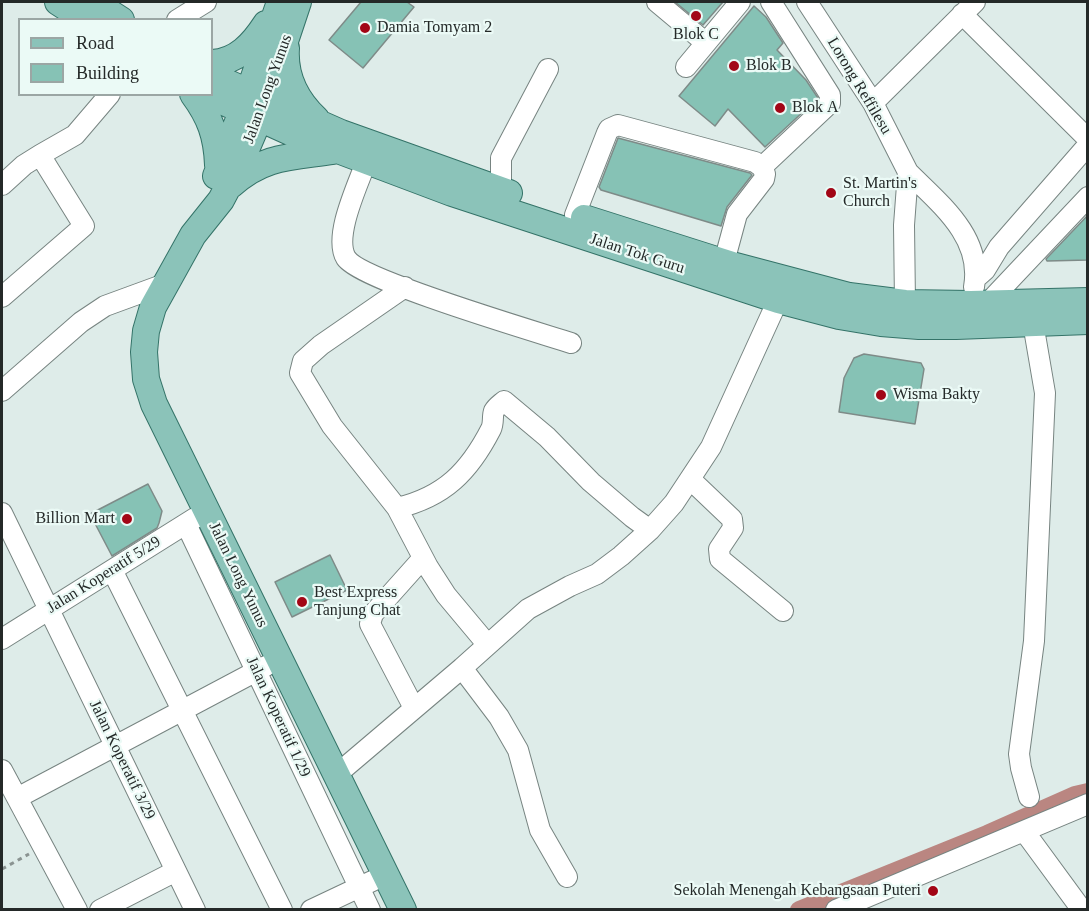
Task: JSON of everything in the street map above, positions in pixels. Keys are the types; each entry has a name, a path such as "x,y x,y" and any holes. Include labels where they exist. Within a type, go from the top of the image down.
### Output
{"main road":[{"path":"58,2 83,18"},
{"path":"93,2 118,18"},
{"path":"213,63 237,56 287,7"},
{"path":"194,96 205,110 214,129 223,180 240,177 271,161 339,142 303,106 292,89 286,68 287,7"},
{"name":"Jalan Long Yunus","path":"287,7 254,106 223,180 221,200 193,235 153,307 146,331 144,352 146,379 196,517 279,659 403,909"},
{"name":"Jalan Tok Guru","path":"213,77 254,106"},
{"name":"Jalan Tok Guru","path":"213,96 254,106 339,142 501,190 724,262 849,296 905,303 979,304 1088,300"},
{"name":"Jalan Tok Guru","path":"339,142 366,162 452,193 778,300 839,316 881,323 956,326 1088,321"}],"street":[{"path":"180,18 206,2"},
{"path":"657,2 706,43"},
{"path":"686,67 740,2"},
{"path":"762,167 828,105 830,99 771,2"},
{"name":"Lorong Reffilesu","path":"807,2 873,103 908,172 959,225 969,242 975,264 979,304"},
{"path":"873,103 969,8 1088,138"},
{"path":"501,190 501,158 548,69"},
{"path":"2,184 40,154 75,135 108,96"},
{"path":"575,215 607,133 609,129 618,125 755,162 762,167 765,179 737,214 724,262"},
{"path":"976,278 1088,145"},
{"path":"2,297 84,226 40,154"},
{"path":"366,162 341,238 346,258 358,268 405,287 470,311 571,343"},
{"path":"905,303 904,225 908,172"},
{"path":"979,304 1088,197"},
{"path":"2,391 81,322 105,306 165,284"},
{"path":"405,287 321,345 303,361 299,369 301,377 332,426 397,508 423,558 446,595 487,644"},
{"path":"336,775 528,609 597,574 650,530 690,479 711,447 778,300"},
{"path":"1029,797 1019,754 1034,641 1045,393 1033,323"},
{"path":"397,508 419,503 440,492 464,471 493,426 494,411 504,400 548,437 591,482 650,530"},
{"path":"690,479 732,519 733,528 719,549 720,559 783,611"},
{"name":"Jalan Koperatif 3/29","path":"2,513 195,909"},
{"name":"Jalan Koperatif 5/29","path":"2,639 196,517"},
{"name":"Jalan Koperatif 1/29","path":"196,517 256,671 370,909"},
{"path":"414,708 370,624 373,614 423,558"},
{"path":"112,570 282,909"},
{"path":"17,798 279,659"},
{"path":"462,668 499,717 518,750 540,830 567,877"},
{"path":"2,770 77,909"},
{"path":"836,909 1088,804"},
{"path":"1024,831 1082,909"},
{"path":"100,909 176,871"},
{"path":"311,909 385,875"}],"path":[{"path":"2,869 43,846"}],"building":[{"path":"361,2 407,2 414,7 363,68 329,40"},
{"name":"Blok C","path":"675,2 723,2 703,25"},
{"path":"754,6 766,17 783,43 777,50 806,80 818,98 765,147 728,109 715,126 679,96"},
{"path":"618,138 752,175 727,207 721,226 601,190 599,187"},
{"path":"1088,215 1088,260 1047,261 1046,259"},
{"name":"Wisma Bakty","path":"864,354 921,363 924,369 915,424 839,412 844,378 854,358"},
{"name":"Billion Mart","path":"148,484 162,511 157,528 112,556 90,514"},
{"path":"330,555 347,590 292,617 275,582"}],"waterway":[{"path":"799,910 987,834 1075,795 1088,792"}],"place":[{"name":"Blok C","path":"696,16"},
{"name":"Damia Tomyam 2","path":"365,28"},
{"name":"Blok B","path":"734,66"},
{"name":"Blok A","path":"780,108"},
{"name":"St. Martin's Church","path":"831,193"},
{"name":"Wisma Bakty","path":"881,395"},
{"name":"Billion Mart","path":"127,519"},
{"name":"Best Express Tanjung Chat","path":"302,602"},
{"name":"Sekolah Menengah Kebangsaan Puteri","path":"933,891"}]}
